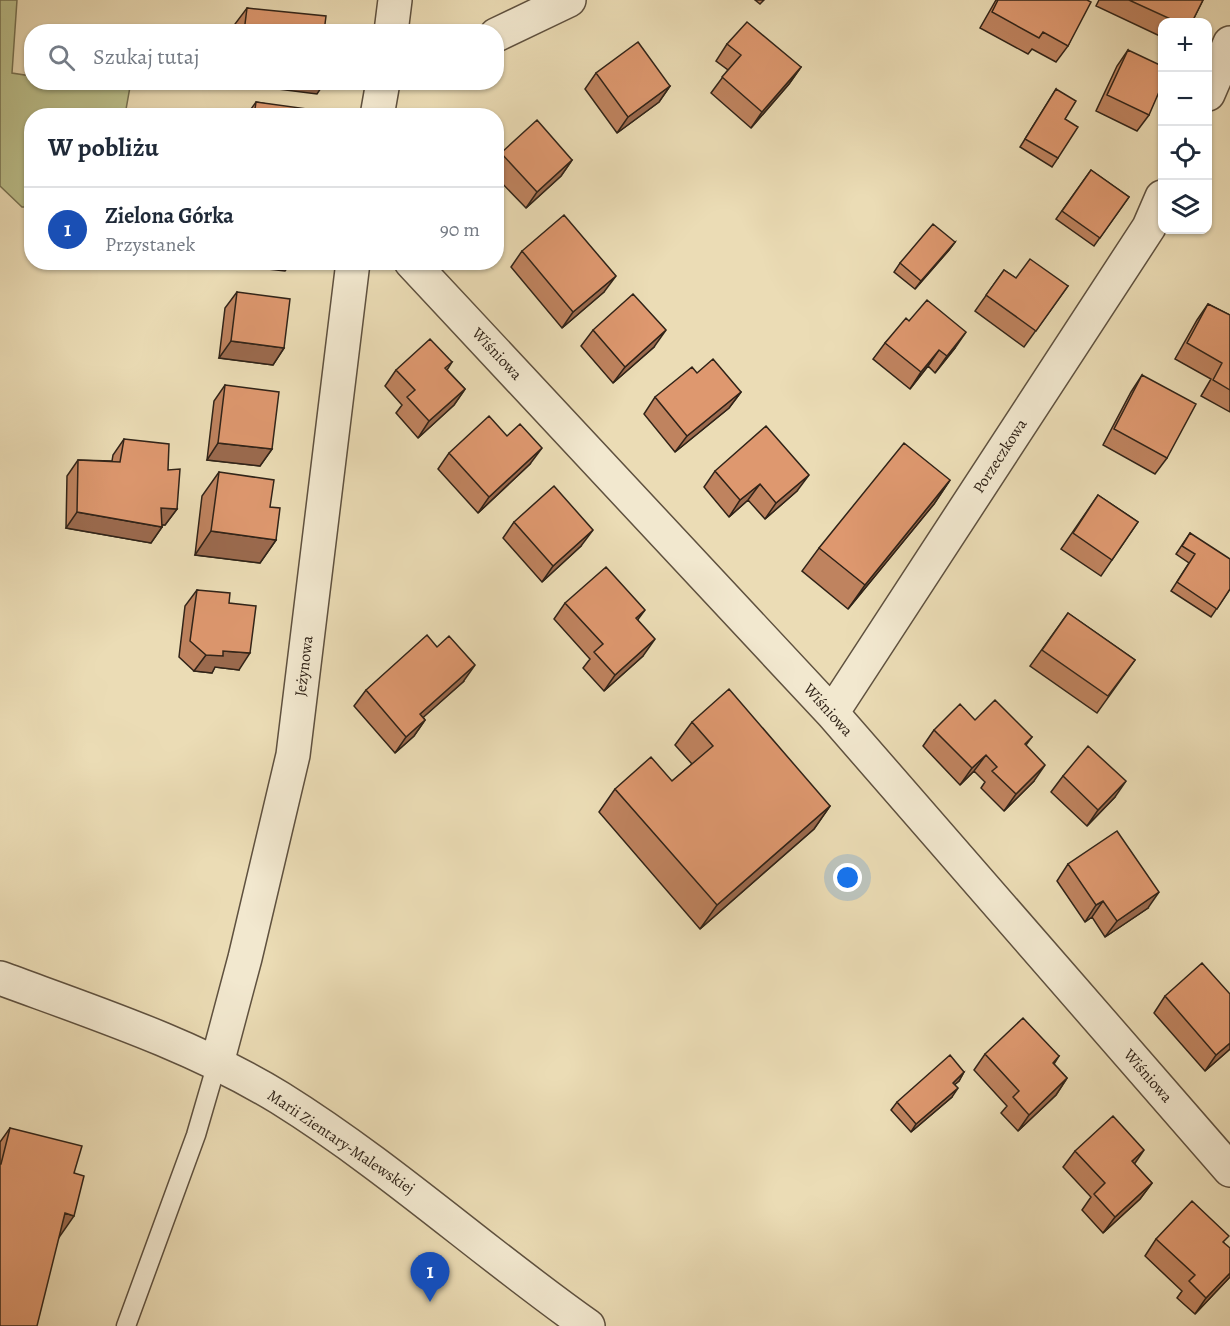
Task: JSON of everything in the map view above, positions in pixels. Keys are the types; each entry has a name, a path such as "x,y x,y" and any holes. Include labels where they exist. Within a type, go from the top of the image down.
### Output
{"street":[{"path":"392,24 395,0"},
{"path":"504,32 568,0"},
{"path":"1212,85 1230,43"},
{"path":"378,108 382,90"},
{"name":"Porzeczkowa","path":"832,713 1149,227 1158,206"},
{"name":"Jeżynowa","path":"217,1063 245,958 293,755 352,270"},
{"name":"Wiśniowa","path":"418,270 832,713 1230,1170"},
{"name":"Marii Zientary-Malewskiej","path":"0,978 106,1017 217,1063 333,1133 432,1204 588,1326"}],"lane":[{"path":"126,1326 196,1135 217,1063"}],"green space":[{"path":"0,0 17,0 12,73 24,75 24,90 129,90 126,108 24,108 24,207 0,186"}],"building":[{"path":"998,0 1087,0 1091,2 1068,46 1043,32 1039,38 992,12"},
{"path":"1129,0 1203,0 1194,18 1168,18"},
{"path":"247,8 326,16 325,24 245,24"},
{"path":"747,22 801,67 762,112 722,77 741,55 727,44"},
{"path":"638,42 670,86 628,117 596,73"},
{"path":"1128,50 1158,64 1158,94 1149,115 1107,95"},
{"path":"1056,89 1076,101 1065,119 1078,127 1058,158 1025,139"},
{"path":"256,102 300,108 255,108"},
{"path":"537,120 572,160 537,192 504,156 504,150"},
{"path":"1091,170 1129,197 1100,238 1062,211"},
{"path":"564,215 616,276 573,312 522,251"},
{"path":"933,224 955,242 921,281 900,263"},
{"path":"1030,259 1068,286 1036,331 986,295 1004,270 1016,278"},
{"path":"237,292 290,299 284,348 231,341"},
{"path":"633,294 666,330 625,367 593,330"},
{"path":"927,300 966,332 947,356 939,350 921,372 885,343 906,318 909,321"},
{"path":"1208,304 1230,315 1230,390 1213,380 1222,363 1187,343"},
{"path":"430,339 452,362 445,368 465,389 429,421 407,397 415,390 396,370"},
{"path":"713,359 741,392 687,436 655,397 692,367 697,373"},
{"path":"1142,375 1196,404 1167,458 1114,429"},
{"path":"225,385 279,392 272,449 218,443"},
{"path":"489,416 507,436 520,424 542,448 489,497 449,453"},
{"path":"766,426 809,475 776,503 760,484 740,500 715,471"},
{"path":"124,439 169,444 168,470 180,469 177,509 161,508 162,527 77,512 78,460 120,462"},
{"path":"904,443 950,480 865,585 819,548"},
{"path":"219,472 274,480 270,507 280,508 276,540 211,531"},
{"path":"554,486 593,530 553,566 514,522"},
{"path":"1098,495 1138,522 1112,560 1073,533"},
{"path":"1190,533 1230,559 1230,589 1217,609 1177,582 1195,554 1182,546"},
{"path":"606,567 645,610 636,618 655,639 615,675 594,652 603,644 565,603"},
{"path":"197,590 230,593 229,603 256,606 250,653 223,651 223,656 206,655 190,641"},
{"path":"1068,613 1135,660 1108,696 1042,650"},
{"path":"427,635 437,647 449,636 475,665 420,714 425,720 406,737 366,690"},
{"path":"729,689 830,806 717,905 615,789 651,757 672,781 713,746 692,722"},
{"path":"995,700 1032,737 1025,744 1045,765 1016,794 992,771 997,767 986,755 972,768 934,730 960,704 975,720"},
{"path":"1088,746 1126,781 1098,810 1063,776"},
{"path":"1117,831 1159,892 1117,921 1103,901 1096,905 1068,864"},
{"path":"1202,963 1230,994 1230,1043 1216,1055 1165,996"},
{"path":"1023,1018 1059,1056 1053,1063 1067,1078 1029,1115 1013,1097 1019,1091 985,1054"},
{"path":"950,1055 964,1072 953,1083 958,1088 916,1124 897,1102"},
{"path":"1113,1116 1144,1150 1132,1161 1152,1183 1115,1217 1094,1194 1105,1183 1075,1151"},
{"path":"10,1128 82,1146 74,1173 84,1176 74,1216 65,1213 37,1326 0,1326 0,1164"},
{"path":"1192,1201 1229,1236 1223,1242 1230,1248 1230,1273 1206,1298 1189,1281 1195,1275 1156,1239"}],"place":[{"name":"Zielona Górka","path":"430,1302"}]}
